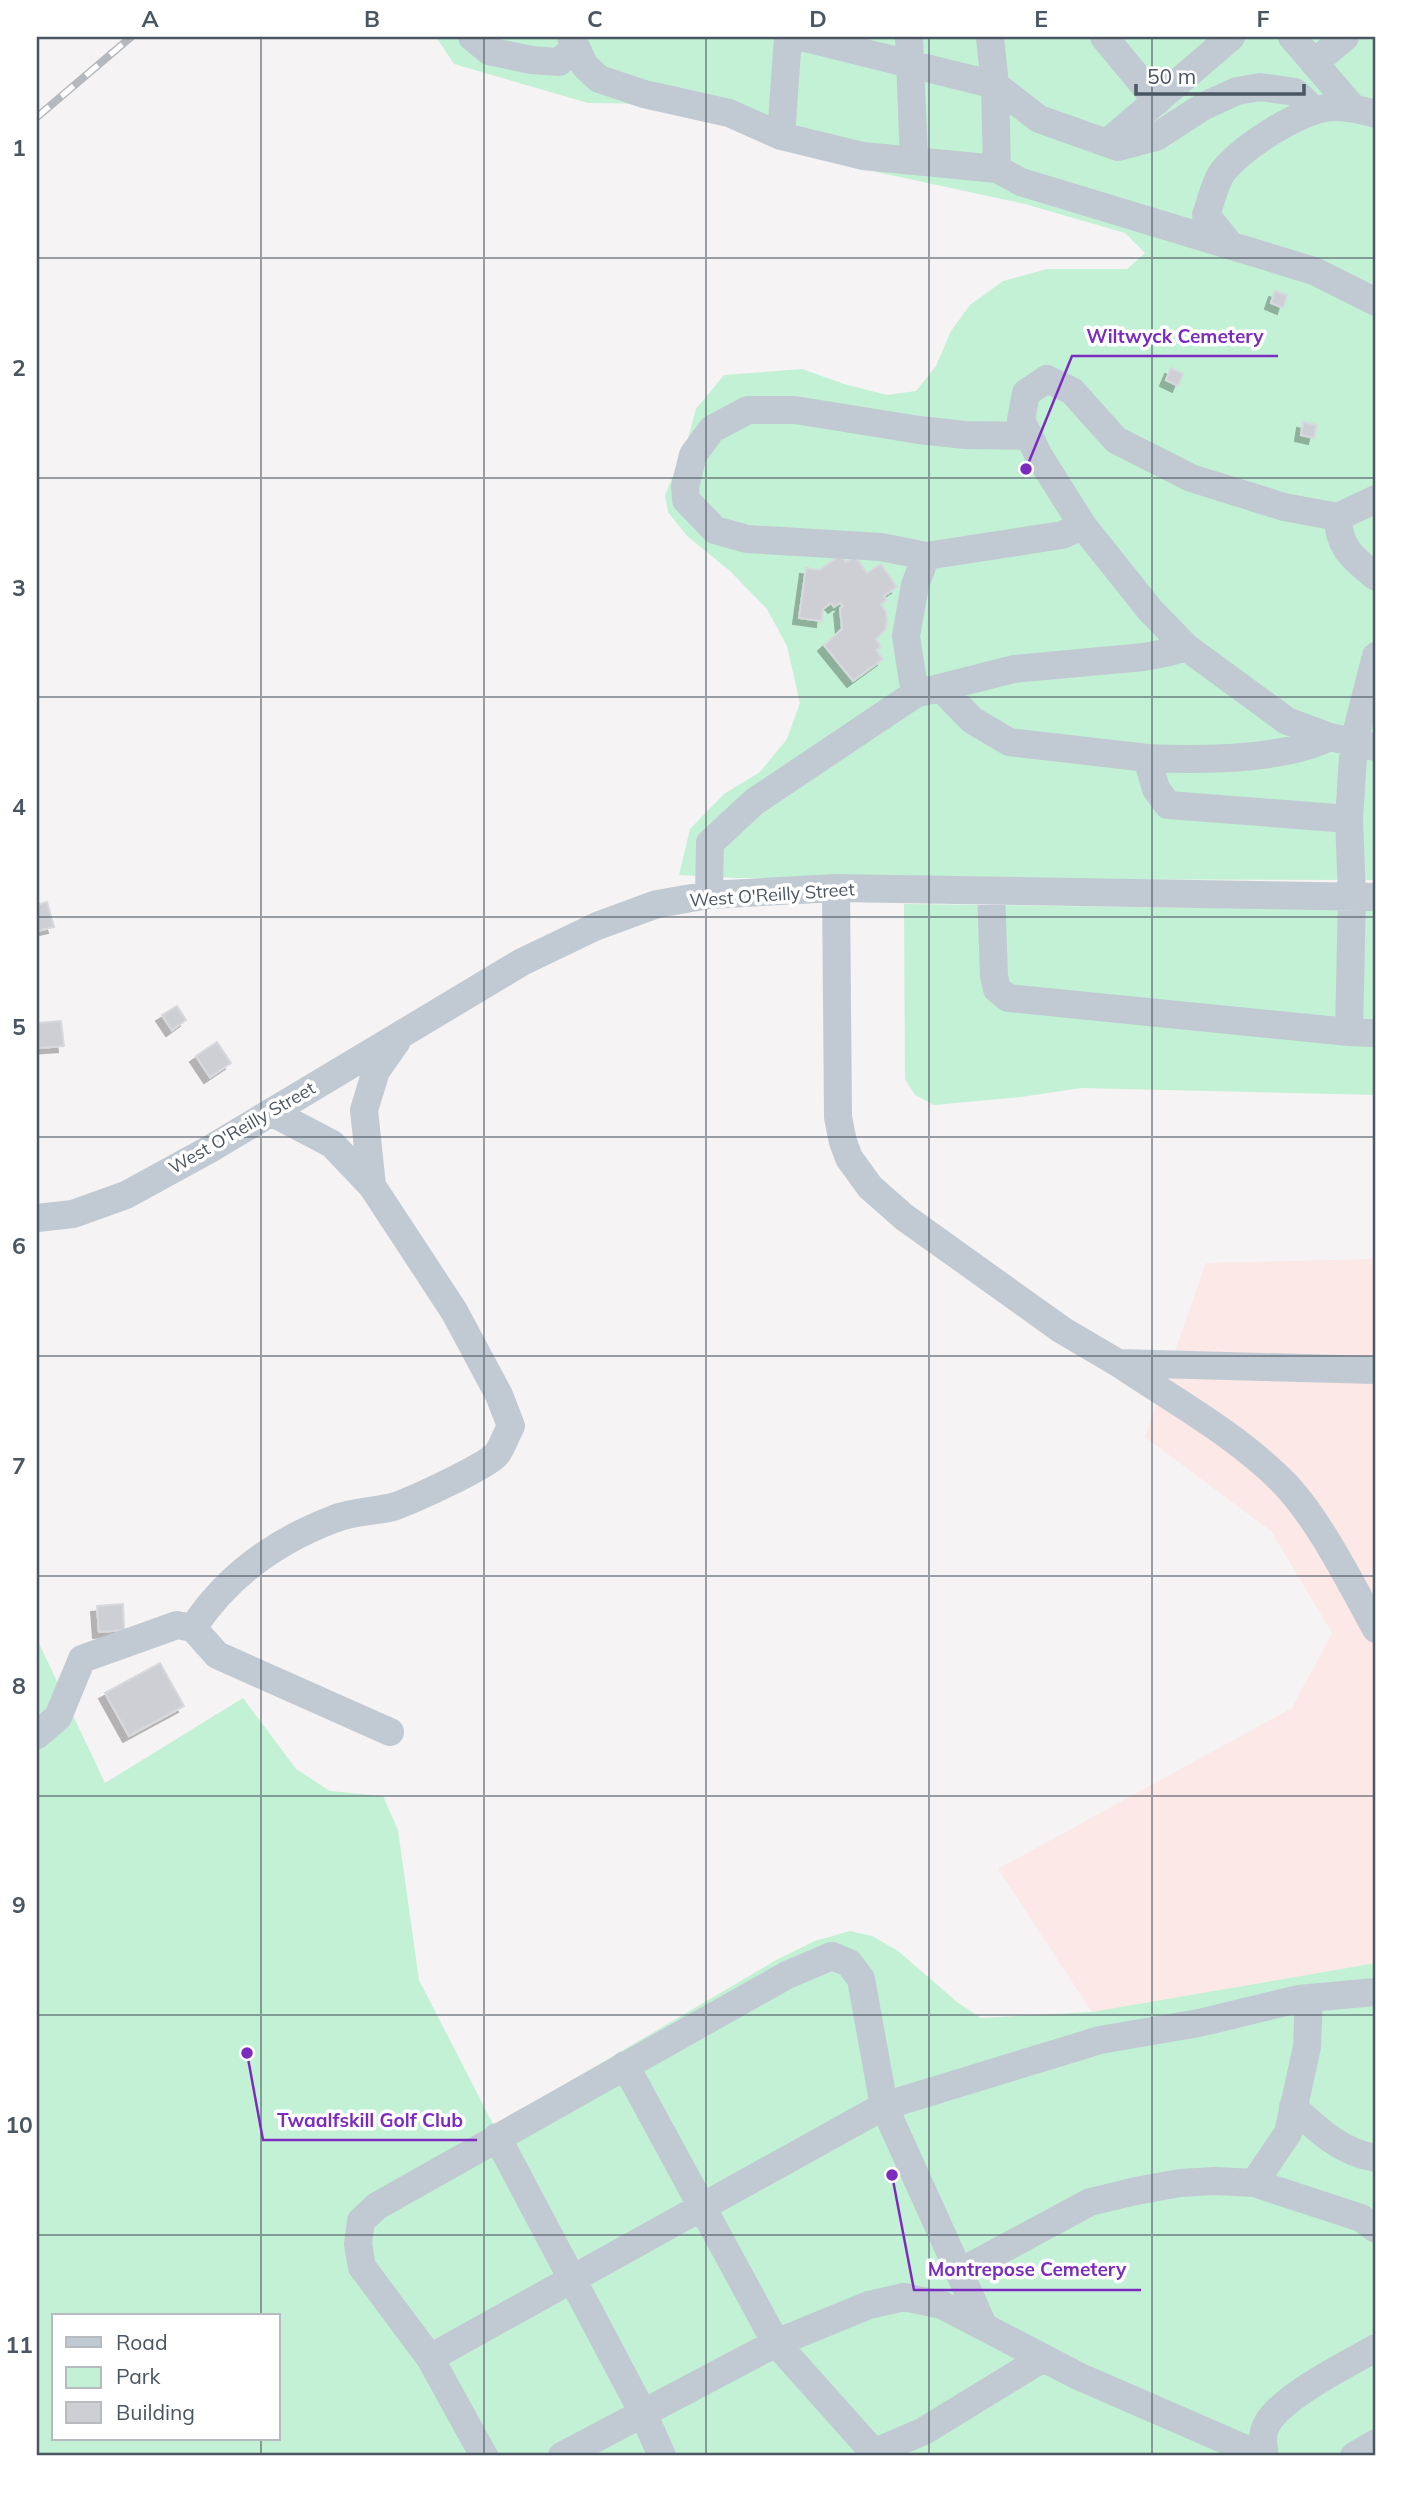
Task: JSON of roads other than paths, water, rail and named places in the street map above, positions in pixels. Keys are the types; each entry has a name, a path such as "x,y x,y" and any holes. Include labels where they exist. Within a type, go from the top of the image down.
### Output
{"street":[{"path":"472,37 489,51 531,60 559,62 573,42 585,66 599,79 644,94 729,113 781,136 863,156 997,169 1021,182 1314,271 1376,302"},
{"path":"781,136 788,37"},
{"path":"801,37 910,50 995,85 1039,119 1118,147 1156,137 1204,106 1237,91 1260,87 1294,92 1314,110"},
{"path":"1107,143 1231,37"},
{"path":"1292,37 1314,63 1367,109"},
{"path":"1314,63 1345,37"},
{"path":"992,38 997,169"},
{"path":"1108,38 1157,101"},
{"path":"910,50 914,160"},
{"path":"1230,245 1206,215 1223,172 1253,145 1281,126 1314,110 1332,107 1367,109"},
{"path":"1354,742 1287,720 1186,647 1150,610 1083,526 1039,456 1021,420 1026,393 1047,379 1072,391 1116,439 1191,478 1284,507 1338,517 1376,499"},
{"path":"1029,436 965,435 795,410 748,410 712,429 693,455 685,487 686,500 715,530 747,539 881,547 926,556 1062,536 1083,526"},
{"path":"1338,517 1338,533 1346,551 1376,577"},
{"path":"926,556 915,585 906,635 928,692 1009,742 1147,758 1190,760 1284,752 1317,744 1354,742"},
{"path":"709,895 710,843 754,803 928,692 1014,669 1144,657 1186,647"},
{"path":"991,891 994,976 997,989 1008,998 1362,1032 1364,897 1349,819 1354,742 1376,656"},
{"path":"1147,758 1156,789 1168,805 1349,819"},
{"path":"836,888 838,1117 849,1158 870,1187 904,1217 1062,1330 1118,1363 1252,1454 1284,1482 1308,1513 1376,1629"},
{"name":"West O'Reilly Street","path":"37,1218 74,1214 125,1195 210,1149 522,962 597,926 657,904 709,895 836,888 1364,897"},
{"path":"372,1186 364,1110 376,1071 403,1033"},
{"path":"193,1628 207,1606 253,1561 264,1554 298,1534 337,1517 395,1506 470,1472 496,1454 511,1426 499,1395 454,1311 372,1186 332,1144 271,1112"},
{"path":"1118,1363 1376,1370"},
{"path":"37,1735 58,1717 82,1659 177,1625 193,1628 217,1656 390,1732"},
{"path":"484,2456 430,2358 362,2267 358,2244 360,2221 377,2206 625,2065 787,1975 832,1956 849,1964 861,1979 884,2106 984,2327"},
{"path":"430,2358 884,2106 1100,2039 1199,2022 1309,1998 1376,1992"},
{"path":"1254,2183 1288,2133 1307,2047 1309,1998"},
{"path":"625,2065 776,2343 876,2454 924,2431 1043,2358"},
{"path":"1293,2107 1329,2139 1363,2156 1376,2158"},
{"path":"497,2137 643,2413 663,2456"},
{"path":"960,2272 1090,2202 1136,2190 1180,2183 1254,2183 1361,2218 1376,2229"},
{"path":"562,2456 776,2343 869,2305 904,2297 942,2305 1078,2376 1263,2456 1262,2439 1267,2423 1281,2407 1376,2348"},
{"path":"1354,2456 1376,2443"}],"railway":[{"path":"37,117 131,37"}],"place":[{"name":"Wiltwyck Cemetery","path":"1026,469"},
{"name":"Twaalfskill Golf Club","path":"247,2053"},
{"name":"Montrepose Cemetery","path":"892,2175"}]}
